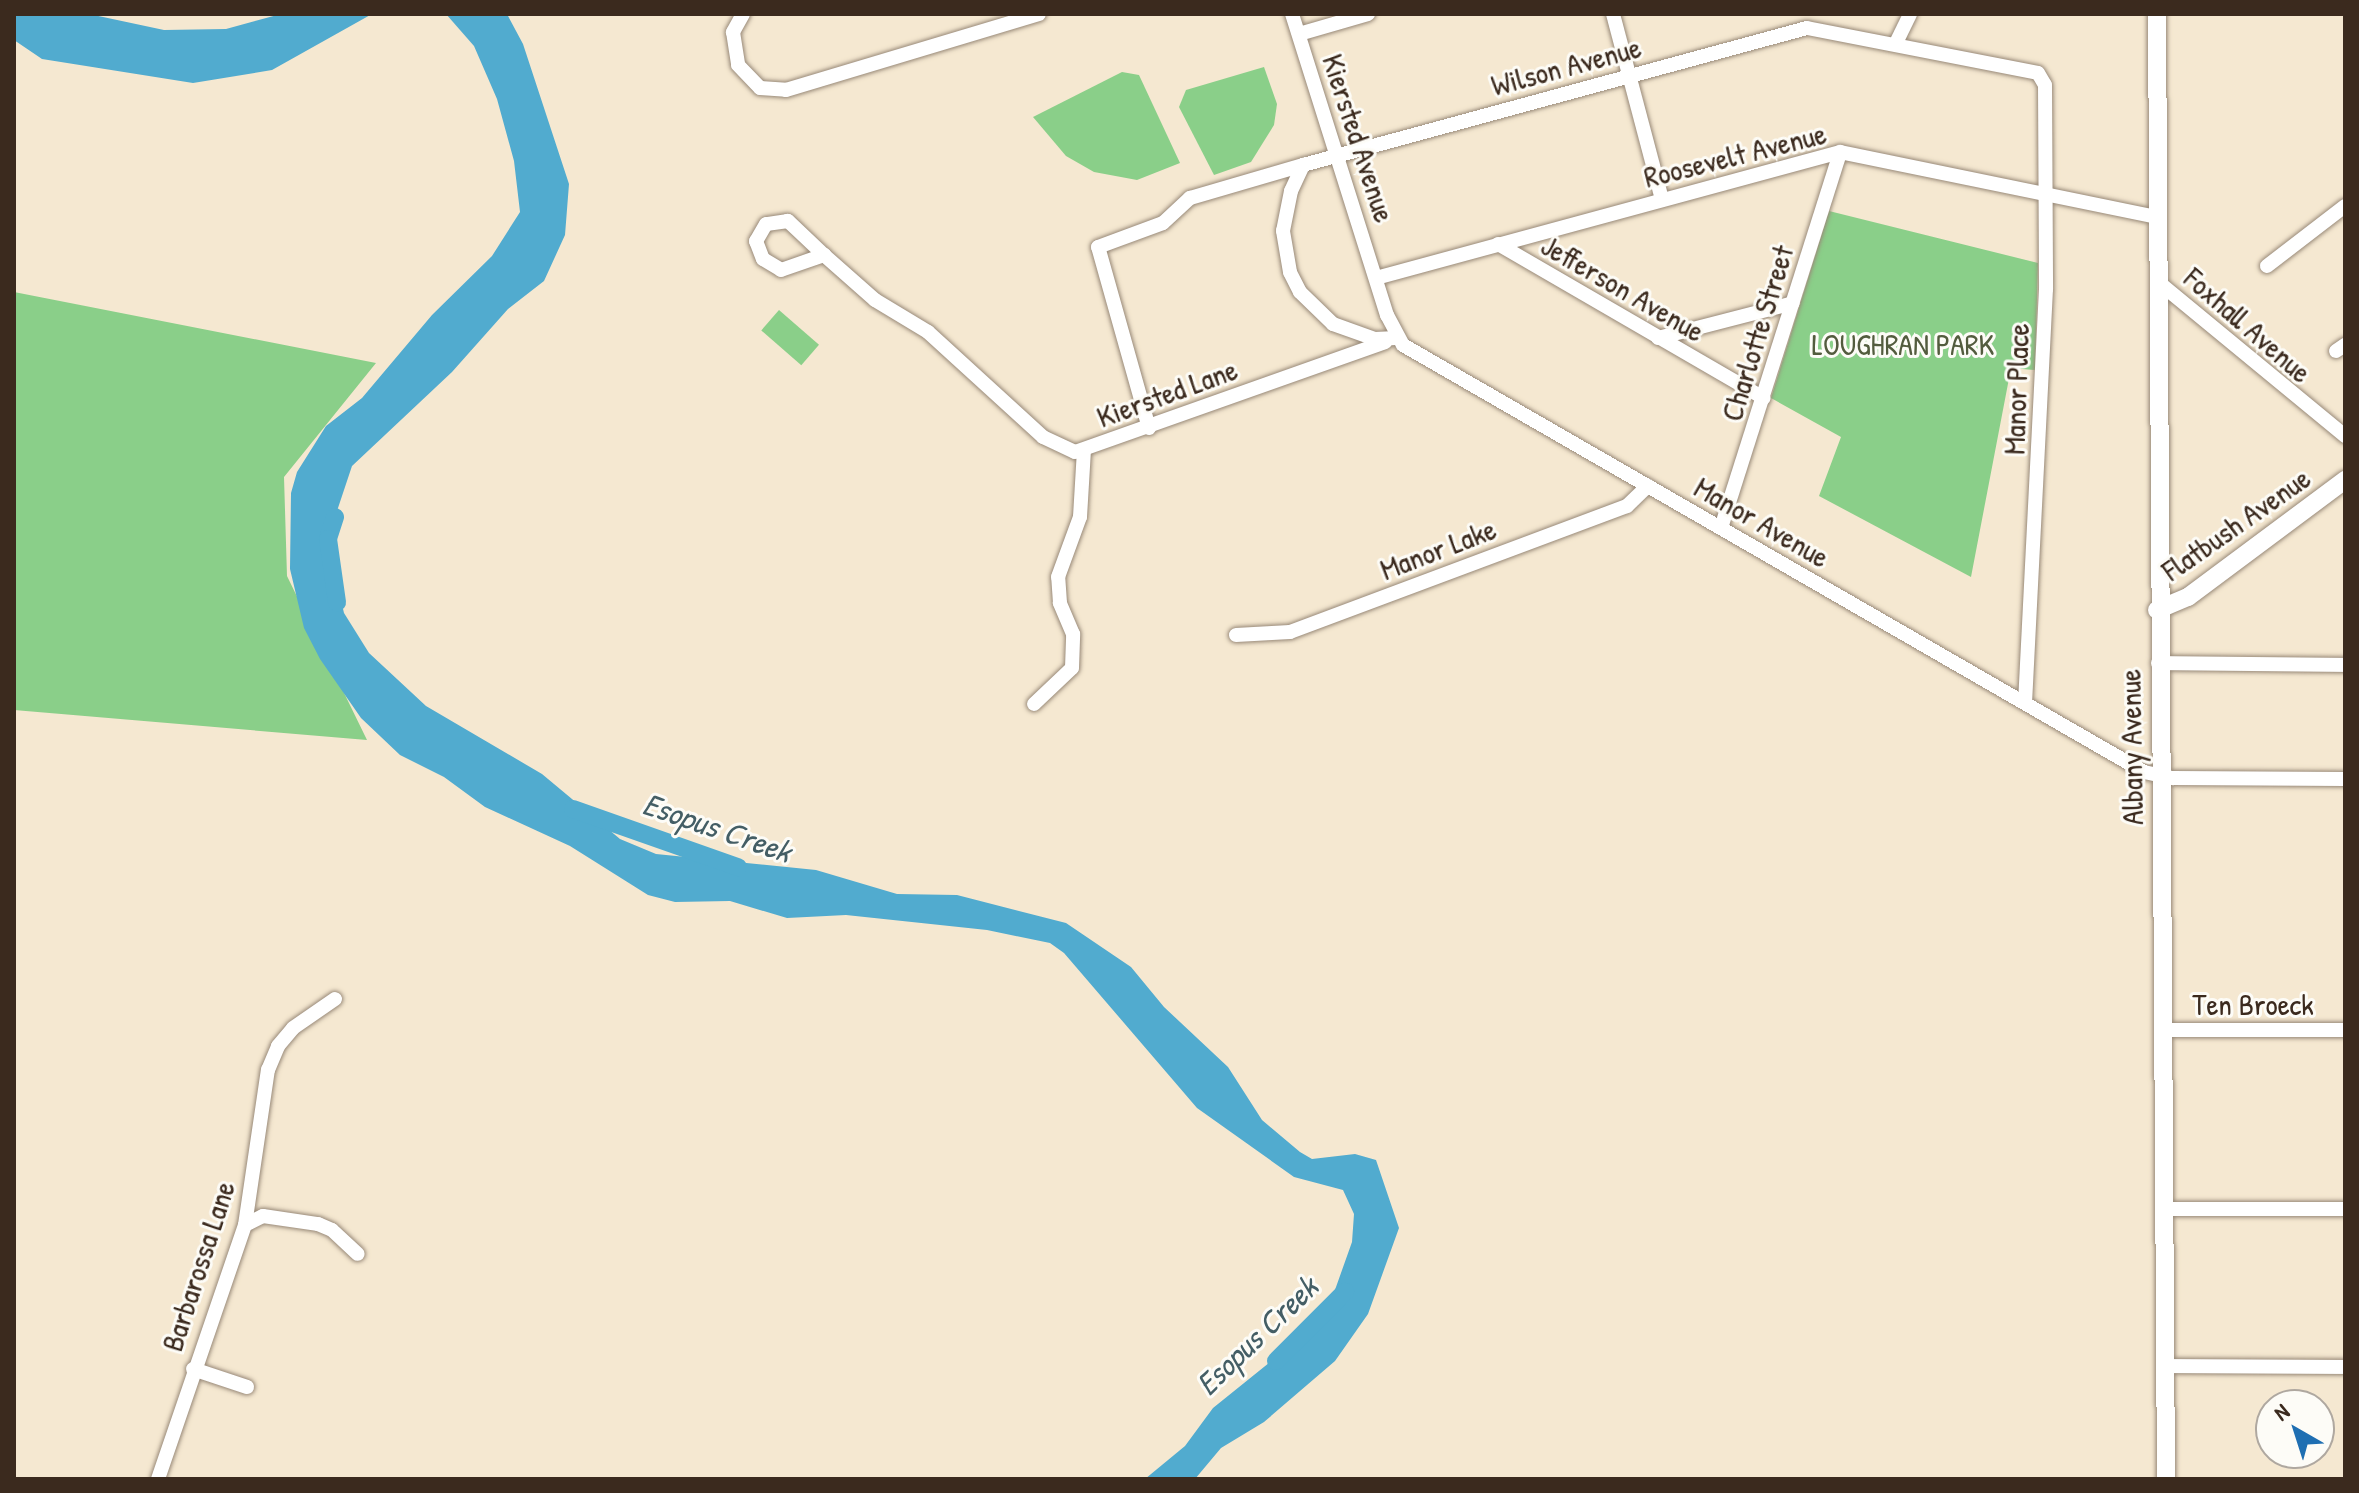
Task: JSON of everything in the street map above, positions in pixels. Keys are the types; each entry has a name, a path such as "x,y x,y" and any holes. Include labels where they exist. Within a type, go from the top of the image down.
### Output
{"main road":[{"name":"Albany Avenue","path":"2157,14 2157,610 2166,1479"},
{"name":"Flatbush Avenue","path":"2157,610 2188,597 2345,480"}],"street":[{"path":"743,14 733,32 738,65 760,88 786,90 1039,14"},
{"name":"Kiersted Avenue","path":"1292,14 1376,278"},
{"path":"1299,34 1368,14"},
{"path":"1613,14 1662,200"},
{"path":"1896,43 1910,14"},
{"name":"Wilson Avenue","path":"1149,428 1098,247 1163,223 1190,198 1337,155 1807,28 2025,68 2042,78"},
{"name":"Manor Place","path":"2025,702 2044,383 2042,78"},
{"name":"Roosevelt Avenue","path":"1376,278 1840,152 2158,217"},
{"name":"Charlotte Street","path":"1721,528 1840,152"},
{"path":"1303,165 1283,231 1290,272 1300,292 1344,329 1375,339 1396,338 1376,278"},
{"path":"2267,266 2345,206"},
{"name":"Kiersted Lane","path":"824,255 781,270 763,259 756,241 766,224 788,221 875,300 928,332 1043,437 1064,450 1084,450 1396,338"},
{"name":"Jefferson Avenue","path":"1498,244 1764,398"},
{"name":"Foxhall Avenue","path":"2157,281 2345,436"},
{"path":"1658,338 1793,303"},
{"name":"Manor Avenue","path":"1396,338 1721,528 2159,776"},
{"path":"1034,704 1064,679 1073,660 1073,634 1060,603 1058,577 1080,517 1084,450"},
{"name":"Manor Lake","path":"1236,635 1290,632 1627,506 1648,486"},
{"path":"2158,663 2345,665"},
{"path":"2159,776 2345,779"},
{"name":"Barbarossa Lane","path":"158,1479 193,1369 245,1225 268,1070 278,1046 293,1028 335,999"},
{"name":"Ten Broeck","path":"2161,1030 2345,1030"},
{"path":"2163,1209 2345,1209"},
{"path":"245,1225 263,1216 318,1224 332,1230 358,1254"},
{"path":"2165,1366 2345,1367"},
{"path":"193,1369 247,1387"}],"green space":[{"path":"1264,67 1277,104 1274,125 1251,162 1214,175 1179,107 1186,90"},
{"path":"1122,72 1139,75 1180,163 1137,180 1094,172 1066,156 1033,117"},
{"name":"LOUGHRAN PARK","path":"1829,211 2038,263 2035,370 2011,368 1971,577 1819,496 1841,437 1771,398"},
{"path":"14,292 376,363 284,477 287,576 367,740 14,710"},
{"path":"779,310 819,345 801,365 761,330"}],"water":[{"path":"14,14 89,14 164,30 226,29 281,14 372,14 272,70 193,83 42,59 14,40"},
{"path":"446,14 507,14 523,44 569,184 565,235 544,281 508,309 452,372 352,466 327,541 344,613 369,653 426,706 542,774 620,839 656,854 816,870 897,894 957,895 1066,923 1131,967 1164,1007 1228,1067 1262,1120 1300,1152 1312,1159 1355,1154 1376,1160 1399,1228 1368,1314 1335,1361 1264,1422 1221,1448 1195,1479 1145,1479 1185,1446 1213,1408 1325,1318 1352,1242 1354,1214 1343,1190 1294,1177 1197,1108 1064,953 1050,943 987,930 846,915 787,918 730,901 675,902 648,895 570,846 485,807 444,777 400,755 361,718 320,659 304,628 290,569 291,493 297,472 326,426 362,398 432,315 492,256 520,212 514,161 497,99 474,46"}],"waterway":[{"name":"Esopus Creek","path":"335,517 328,539 337,602"},
{"name":"Esopus Creek","path":"573,809 738,867"},
{"name":"Esopus Creek","path":"1276,1361 1345,1292"}]}
